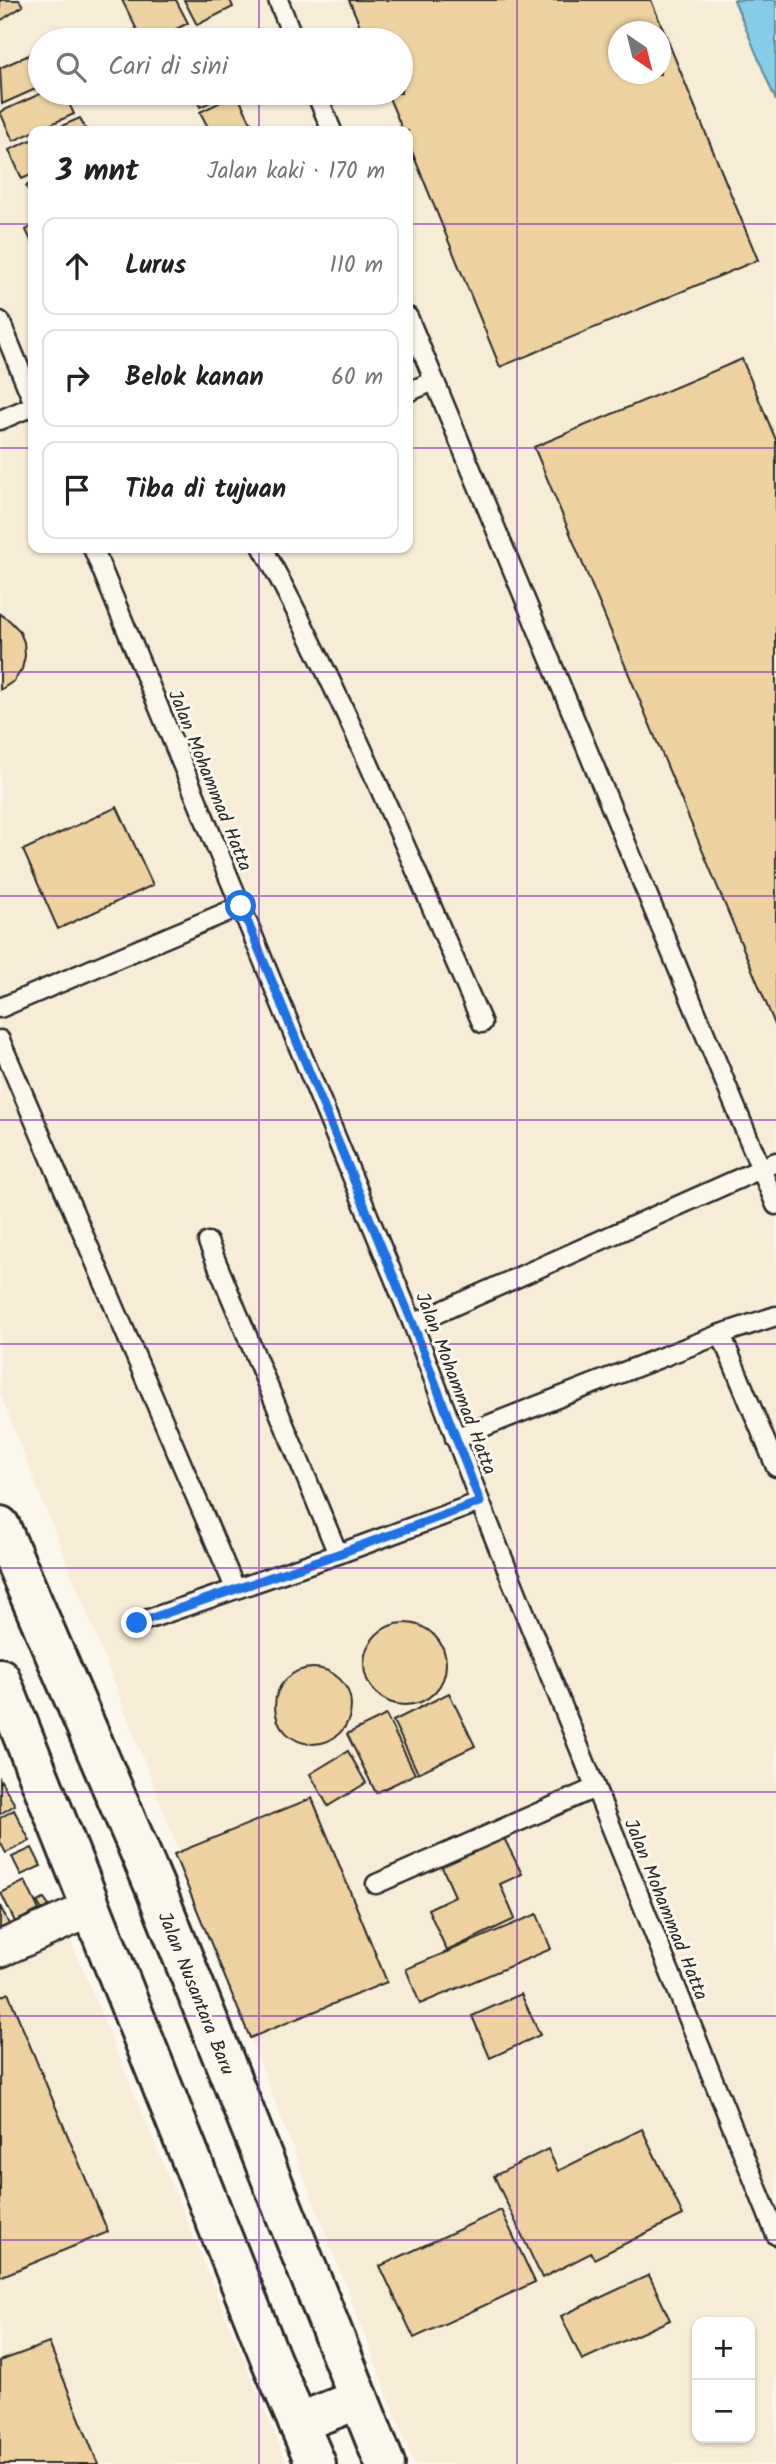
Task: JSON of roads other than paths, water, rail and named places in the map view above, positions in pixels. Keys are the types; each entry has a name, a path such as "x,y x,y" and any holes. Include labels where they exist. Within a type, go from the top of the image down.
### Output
{"highway":[{"name":"Jalan Nusantara Baru","path":"0,1526 154,1885 385,2464"},
{"path":"0,1678 271,2360 316,2464"},
{"path":"298,2423 359,2399"}],"street":[{"path":"0,1949 93,1908"}],"lane":[{"path":"278,0 289,28"},
{"path":"321,105 329,126"},
{"path":"0,321 28,391"},
{"path":"413,330 768,1166 776,1205"},
{"path":"413,391 434,382"},
{"path":"0,420 28,406"},
{"name":"Jalan Mohammad Hatta","path":"95,553 413,1324 480,1502 776,2235"},
{"path":"266,553 298,612 357,737 482,1023"},
{"path":"0,1009 241,906"},
{"path":"0,1040 235,1588"},
{"path":"413,1324 768,1166"},
{"path":"208,1241 338,1554"},
{"path":"455,1438 721,1334 776,1316"},
{"path":"721,1334 776,1467"},
{"path":"137,1623 480,1502"},
{"path":"376,1884 595,1788"}],"water":[{"path":"734,0 776,0 776,101"}]}
